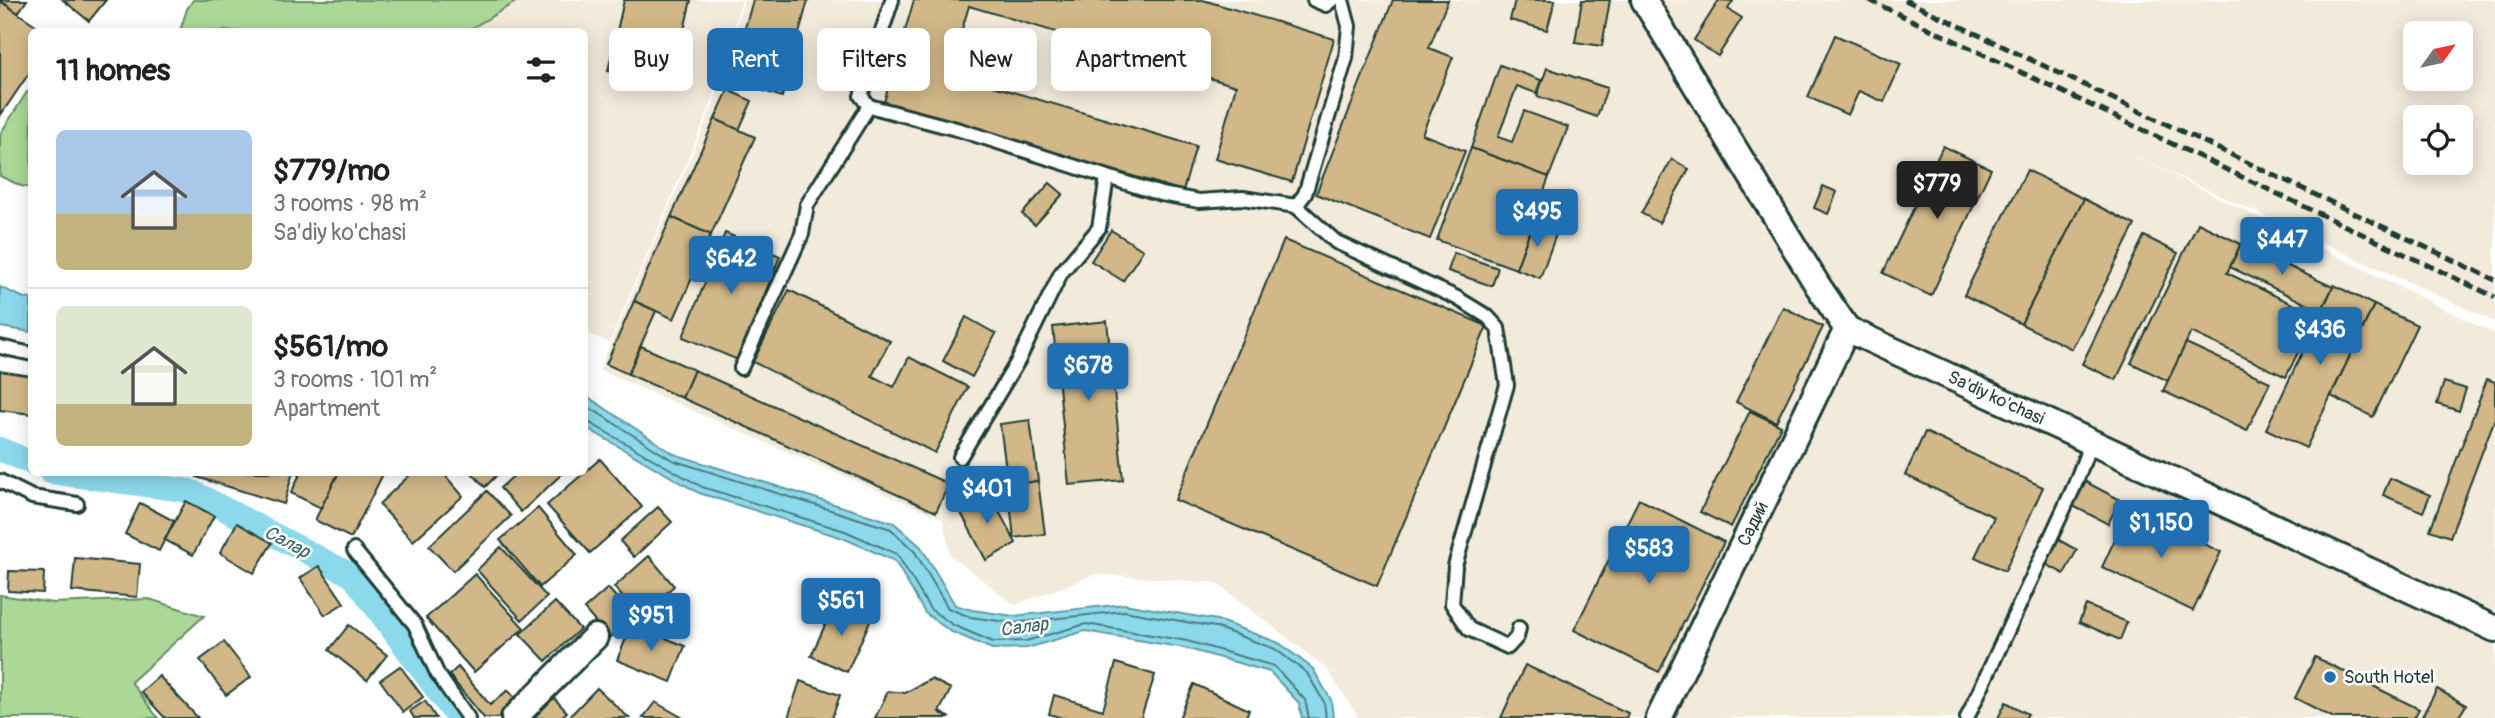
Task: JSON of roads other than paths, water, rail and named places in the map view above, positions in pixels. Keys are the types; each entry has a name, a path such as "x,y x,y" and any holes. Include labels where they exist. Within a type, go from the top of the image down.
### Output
{"street":[{"path":"1644,0 1818,286 1847,329"},
{"name":"Sa'diy ko'chasi","path":"1847,329 2495,629"},
{"name":"Садий","path":"1659,718 1847,329"},
{"path":"514,718 595,637"}],"lane":[{"path":"892,0 862,96 869,106 960,130 1161,194 1199,201 1243,198 1296,206 1336,242 1457,298 1488,317 1498,328 1507,385 1455,566 1452,604 1469,629 1508,647 1517,637 1519,628"},
{"path":"1314,0 1326,5 1332,0"},
{"path":"1296,206 1305,194 1346,58 1349,26 1342,0"},
{"path":"741,368 802,234 807,205 869,106"},
{"path":"960,457 1018,361 1061,273 1099,228 1107,177"},
{"path":"0,347 28,353"},
{"path":"1967,718 2074,487 2091,442"},
{"path":"0,481 32,497 77,504"},
{"path":"355,550 415,625 437,673 468,718"}],"water":[{"path":"0,287 28,299 28,332 0,327"},
{"name":"Салар","path":"588,397 674,454 894,523 921,547 955,605 1014,616 1124,604 1217,620 1279,643 1313,669 1331,700 1333,718 1302,718 1299,703 1270,672 1185,648 1085,631 1027,648 992,649 950,631 925,613 895,561 843,538 699,493 588,429"}],"waterway":[{"name":"Салар","path":"0,449 28,461"},
{"name":"Салар","path":"80,476 190,491 353,576 458,718"}],"railway":[{"path":"1869,0 2495,297"},
{"path":"1905,0 2495,280"}],"place":[{"name":"South Hotel","path":"2330,677"}]}
